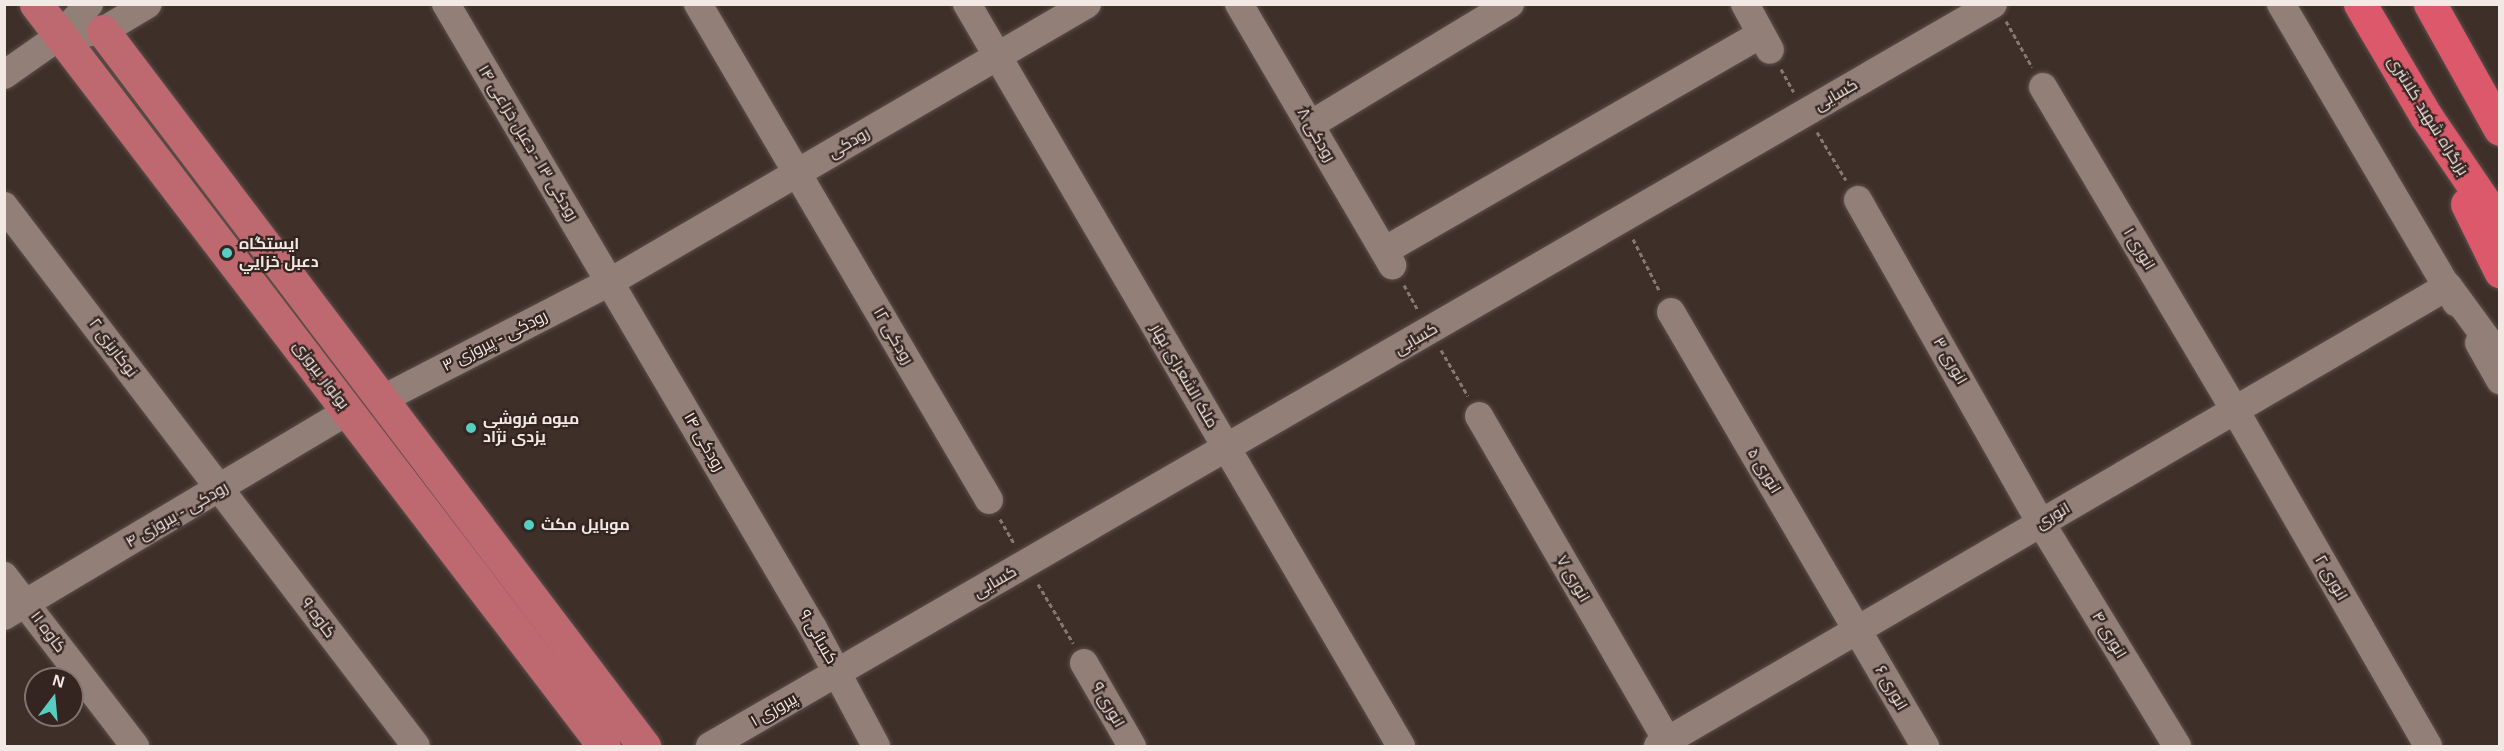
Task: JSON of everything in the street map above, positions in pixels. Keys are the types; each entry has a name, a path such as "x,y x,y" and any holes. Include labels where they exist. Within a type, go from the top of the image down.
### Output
{"highway":[{"name":"بزرگراه شهید کلانتری","path":"2360,4 2426,116 2499,225"},
{"path":"2430,4 2499,129"},
{"path":"2474,83 2499,114"},
{"path":"2426,116 2499,271"}],"main road":[{"name":"بولوار پیروزی","path":"36,4 604,747"},
{"name":"بولوار پیروزی","path":"90,12 644,747"}],"street":[{"path":"4,75 90,12 148,4"},
{"name":"رودکی ۱۳ - دعبل خزاعی ۱۴","path":"446,4 610,282"},
{"name":"رودکی ۱۲","path":"698,4 989,500"},
{"name":"ملک الشعرای بهار","path":"967,4 1401,747"},
{"name":"رودکی","path":"610,282 1087,4"},
{"name":"رودکی ۸","path":"1239,4 1388,258 1766,43 1745,4"},
{"path":"1310,125 1509,4"},
{"path":"2281,4 2448,286 2499,380"},
{"name":"کسایی","path":"839,673 1622,219 1998,10"},
{"name":"انوری ۱","path":"2043,87 2235,410"},
{"name":"انوری ۳","path":"1858,200 2041,523"},
{"name":"نوکاریزی ۲","path":"4,206 221,490"},
{"name":"رودکی - پیروزی ۳","path":"381,400 610,282"},
{"name":"رودکی ۱۴","path":"610,282 797,602"},
{"path":"2448,286 2499,357"},
{"name":"انوری","path":"1665,745 2448,286"},
{"name":"انوری ۵","path":"1671,312 1858,630"},
{"name":"انوری ۲","path":"2235,410 2428,747"},
{"name":"رودکی - پیروزی ۴","path":"15,610 221,490 348,411"},
{"name":"انوری ۷","path":"1479,416 1665,745"},
{"name":"کاوه ۹","path":"221,490 416,747"},
{"name":"انوری ۴","path":"2041,523 2177,747"},
{"name":"کاوه ۱۱","path":"4,576 15,610 135,747"},
{"name":"کسائی ۹","path":"797,602 839,673 876,747"},
{"name":"انوری ۶","path":"1858,630 1925,747"},
{"name":"انوری ۹","path":"1084,663 1132,747"},
{"name":"پیروزی ۱","path":"710,747 839,673"}],"path":[{"path":"1998,10 2043,87"},
{"path":"1622,219 1671,312"}],"place":[{"name":"ايستگاه دعبل خزايي","path":"227,253"},
{"name":"میوه فروشی یزدی نژاد","path":"471,428"},
{"name":"موبایل مکث","path":"529,525"}]}
